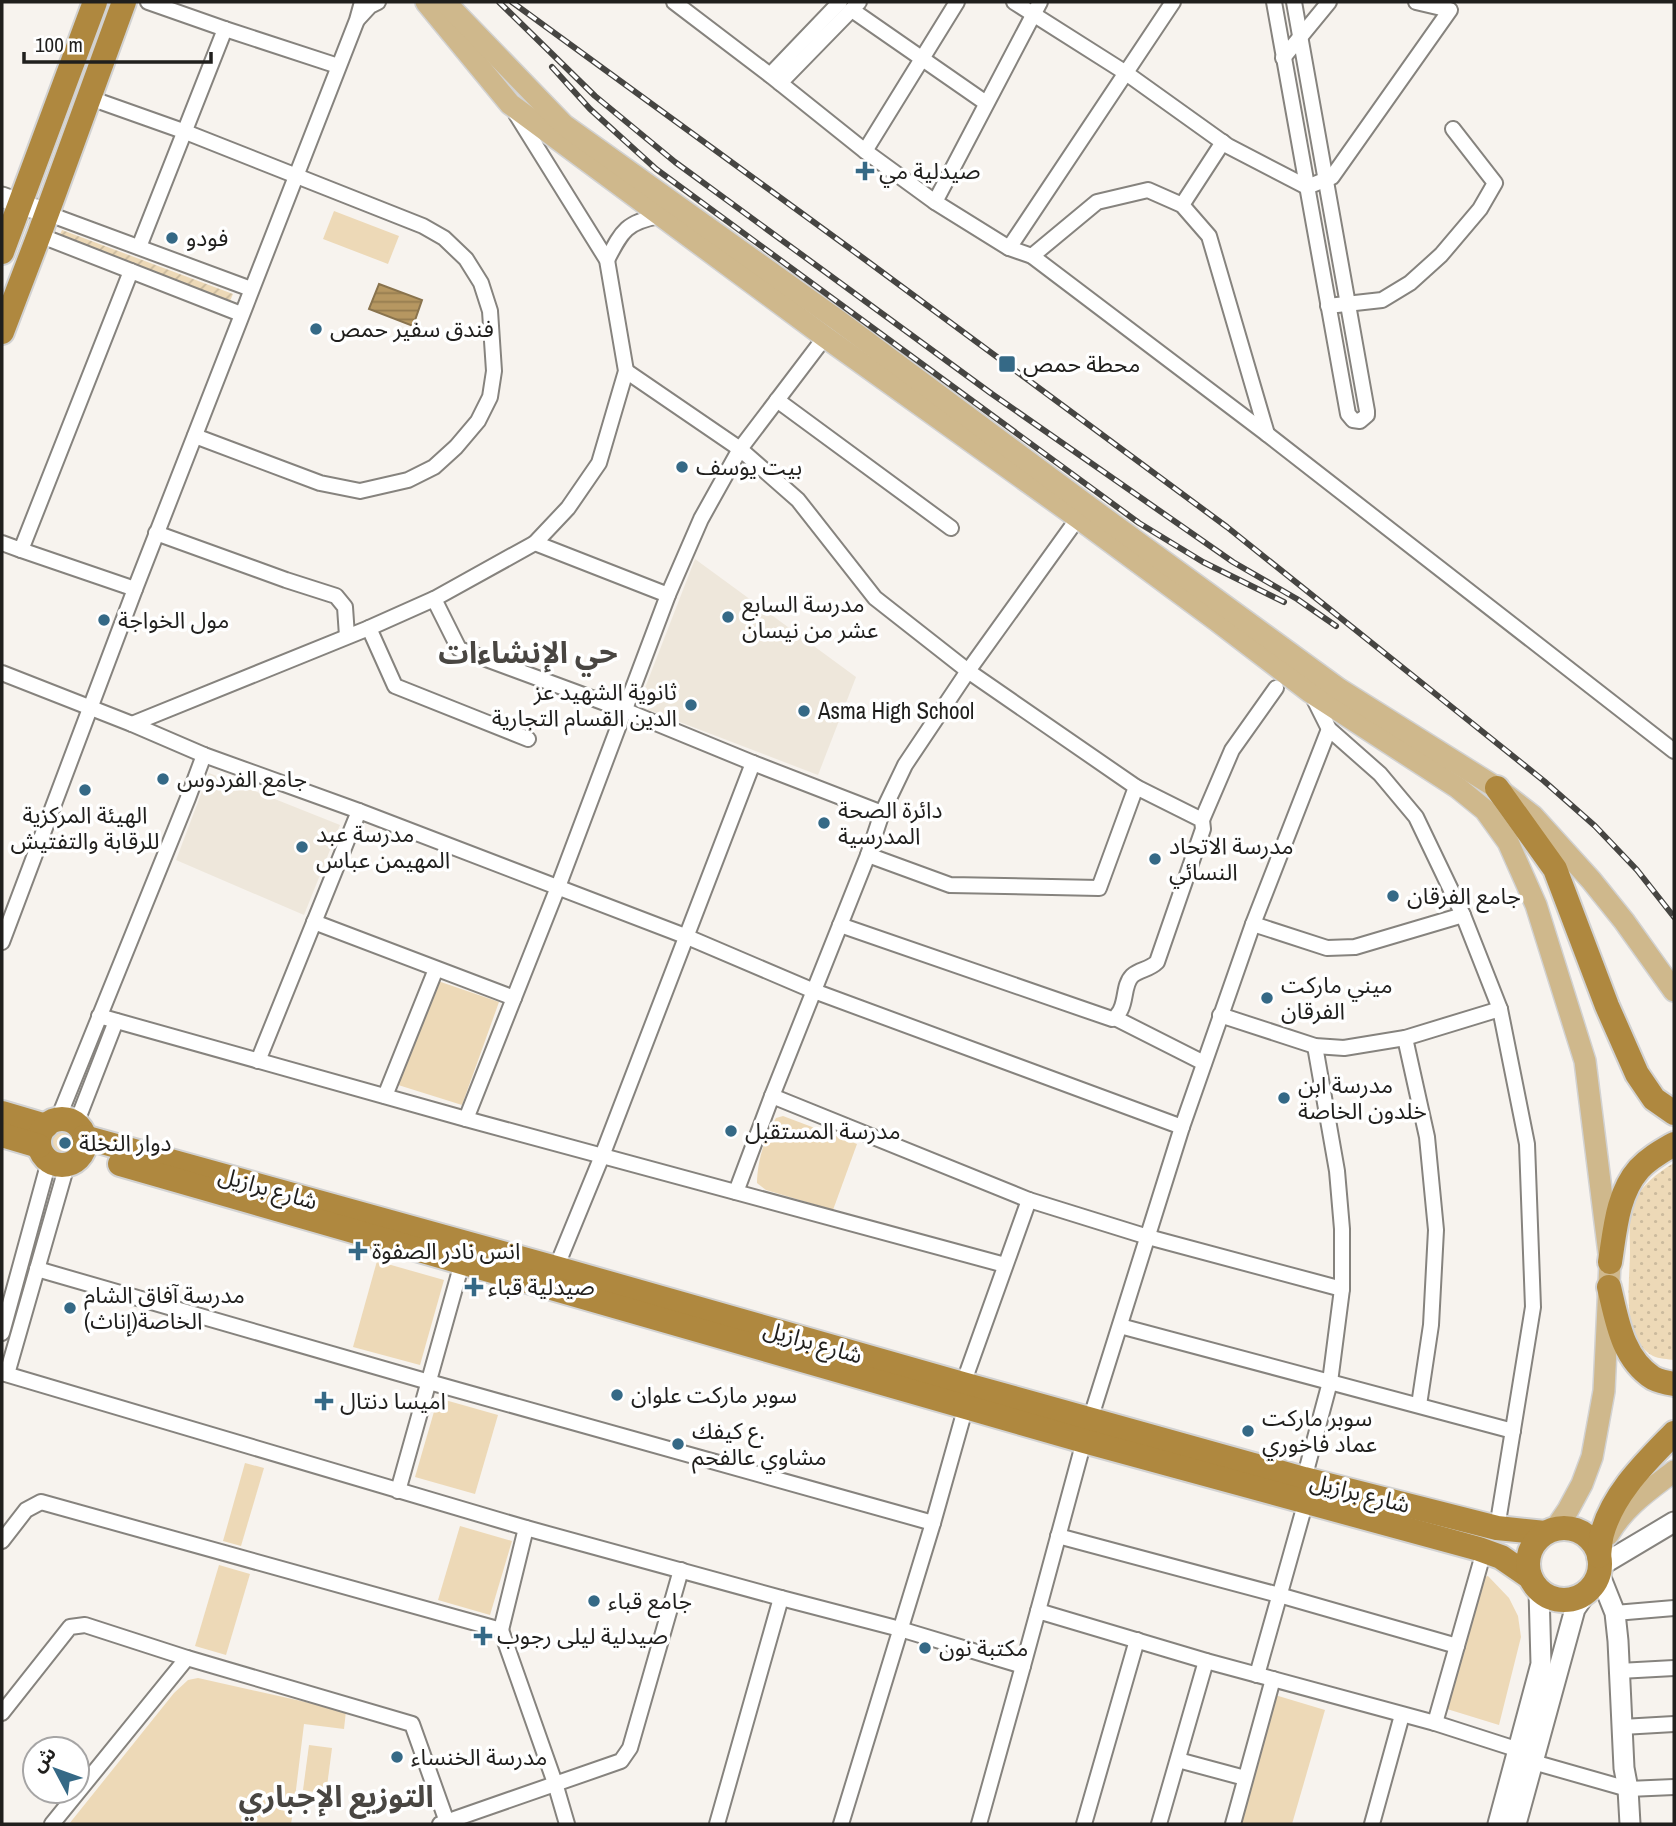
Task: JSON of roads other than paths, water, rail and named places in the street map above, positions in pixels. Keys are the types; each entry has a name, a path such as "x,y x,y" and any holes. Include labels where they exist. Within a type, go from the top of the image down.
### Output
{"highway":[{"path":"2,252 9,211 95,2"},
{"path":"2,332 124,2"},
{"path":"1497,788 1555,869 1607,1006 1637,1074 1654,1099 1674,1113"},
{"name":"شارع برازيل","path":"2,1113 63,1141 462,1263 964,1395 1305,1490 1501,1557 1534,1584"},
{"name":"شارع برازيل","path":"2,1135 63,1141 556,1268 964,1395"},
{"path":"1609,1262 1627,1188 1638,1170 1655,1155 1674,1144"},
{"path":"1609,1287 1623,1342 1636,1363 1655,1379 1674,1384"},
{"path":"1596,1572 1593,1543 1583,1533 1569,1528 1550,1531 1535,1541 1530,1552 1528,1565 1534,1584 1549,1597 1574,1599 1596,1572 1602,1534 1613,1508 1635,1474 1674,1433"},
{"name":"شارع برازيل","path":"1305,1490 1497,1528 1550,1531"}],"main road":[{"path":"430,3 510,104 825,337 1078,518 1310,692 1458,788 1485,810 1508,842 1536,905 1586,1061 1609,1262 1604,1391 1592,1457 1568,1510 1550,1531"},
{"path":"430,3 564,125 839,321 1339,689 1497,788 1533,816 1591,880 1674,991"},
{"path":"9,211 43,224"},
{"path":"1498,1824 1526,1756 1575,1609 1596,1572 1605,1539 1634,1501 1674,1472"},
{"path":"1596,1572 1674,1522"},
{"path":"1596,1572 1615,1613 1630,1824"},
{"path":"1516,1824 1541,1664 1534,1584"}],"street":[{"path":"148,2 338,66"},
{"path":"2,939 362,2"},
{"path":"357,20 370,6 378,2"},
{"path":"674,2 935,202 1009,248 1032,256 1267,434 1674,751"},
{"path":"865,150 957,2"},
{"path":"1014,2 1037,8 1223,142 1307,187"},
{"path":"1009,248 1173,2"},
{"path":"1274,2 1348,414 1353,420 1360,421 1367,415 1367,411 1294,2"},
{"path":"1283,58 1329,2"},
{"path":"1307,187 1332,177 1453,6 1416,2"},
{"path":"775,79 850,4 986,103"},
{"path":"935,202 1037,8"},
{"path":"139,247 225,29"},
{"path":"90,98 183,131 423,226 444,238 466,259 481,283 490,311 494,371 490,397 478,421 456,447 434,467 408,480 360,491 320,483 195,436"},
{"path":"132,724 369,628 434,598 536,542 568,508 599,463 626,371 607,260 510,104"},
{"path":"1328,306 1382,300 1410,283 1441,255 1480,209 1495,183 1453,129"},
{"path":"1182,205 1223,142"},
{"path":"1032,256 1097,202 1148,190 1182,205 1209,236 1267,434"},
{"path":"607,260 617,240 629,225 660,216"},
{"path":"43,224 139,247 251,289"},
{"path":"43,224 131,271 242,314"},
{"path":"21,550 131,271"},
{"path":"466,1119 558,887 668,595 701,519 740,449 825,337"},
{"path":"626,371 740,449 798,500 875,598 968,671 1136,787 1202,820"},
{"path":"777,400 951,528"},
{"path":"737,1192 883,813 905,765 968,671 1078,518"},
{"path":"156,533 335,596 345,607 347,636"},
{"path":"2,542 135,589"},
{"path":"536,542 668,595"},
{"path":"434,598 459,649 624,710 883,813"},
{"path":"369,628 395,686 528,739"},
{"path":"2,673 204,755 359,811 685,936 814,991 1182,1127"},
{"path":"1115,1018 1133,975 1151,968 1157,962 1199,843 1203,829 1202,820 1232,750 1276,688"},
{"path":"1310,692 1329,729 1380,774 1416,817 1463,915 1500,1009 1527,1144 1533,1307 1497,1528"},
{"path":"979,1824 1087,1430 1182,1127 1253,924 1329,729"},
{"path":"2,1333 63,1141 99,1016 204,755"},
{"path":"556,1268 753,763"},
{"path":"868,855 950,885 1099,888 1136,787"},
{"path":"258,1061 359,811"},
{"path":"1253,924 1327,948 1355,947 1463,915"},
{"path":"314,922 514,998"},
{"path":"840,925 1115,1018 1204,1063"},
{"path":"385,1096 436,969"},
{"path":"1220,1015 1315,1046 1344,1048 1405,1038 1500,1009"},
{"path":"99,1016 1005,1265"},
{"path":"116,1021 63,1141 37,1269 4,1373 526,1528 900,1629 1023,1666"},
{"path":"1405,1038 1427,1137 1436,1230 1431,1325 1419,1405"},
{"path":"1257,1675 1330,1381 1342,1289 1342,1229 1337,1171 1315,1046"},
{"path":"772,1096 1029,1200 1148,1237 1342,1289"},
{"path":"841,1824 933,1523 964,1395 1005,1265 1029,1200"},
{"path":"398,1491 462,1263"},
{"path":"37,1269 933,1523"},
{"path":"1120,1326 1513,1431"},
{"path":"2,1541 26,1510 41,1502 501,1630"},
{"path":"526,1528 501,1630 567,1824"},
{"path":"1058,1536 1457,1646"},
{"path":"1435,1723 1484,1551"},
{"path":"2,1713 70,1627 85,1625 412,1724 443,1823 621,1761 630,1748 681,1570"},
{"path":"717,1824 781,1598"},
{"path":"1615,1613 1674,1608"},
{"path":"1038,1611 1206,1661 1435,1723 1628,1789 1674,1787"},
{"path":"1084,1824 1137,1640"},
{"path":"52,1824 187,1658"},
{"path":"1159,1824 1206,1661"},
{"path":"1619,1671 1674,1668"},
{"path":"1233,1824 1273,1679"},
{"path":"1373,1824 1402,1715"},
{"path":"1622,1727 1674,1724"},
{"path":"1178,1760 1245,1778"}],"railway":[{"path":"499,2 595,96 675,162 992,394 1233,562 1297,599 1336,626"},
{"path":"512,2 1227,527 1544,781 1595,826 1637,870 1674,917"},
{"path":"552,67 590,109 656,169 1139,523 1203,562 1284,602"}],"place":[{"name":"صيدلية مي","path":"865,171"},
{"name":"فودو","path":"172,238"},
{"name":"فندق سفير حمص","path":"316,329"},
{"name":"محطة حمص","path":"1007,364"},
{"name":"بيت يوسف","path":"682,467"},
{"name":"مدرسة السابع عشر من نيسان","path":"728,617"},
{"name":"مول الخواجة","path":"104,620"},
{"name":"ثانوية الشهيد عز الدين القسام التجارية","path":"691,705"},
{"name":"Asma High School","path":"804,711"},
{"name":"جامع الفردوس","path":"163,779"},
{"name":"الهيئة المركزية للرقابة والتفتيش","path":"85,790"},
{"name":"دائرة الصحة المدرسية","path":"824,823"},
{"name":"مدرسة عبد المهيمن عباس","path":"302,847"},
{"name":"مدرسة الاتحاد النسائي","path":"1155,859"},
{"name":"جامع الفرقان","path":"1393,896"},
{"name":"ميني ماركت الفرقان","path":"1267,998"},
{"name":"مدرسة ابن خلدون الخاصة","path":"1284,1098"},
{"name":"مدرسة المستقبل","path":"731,1131"},
{"name":"دوار النخلة","path":"65,1143"},
{"name":"انس نادر الصفوة","path":"358,1251"},
{"name":"صيدلية قباء","path":"474,1287"},
{"name":"مدرسة آفاق الشام الخاصة(إناث)","path":"70,1308"},
{"name":"سوبر ماركت علوان","path":"617,1395"},
{"name":"اميسا دنتال","path":"324,1401"},
{"name":"سوبر ماركت عماد فاخوري","path":"1248,1431"},
{"name":"ع كيفك. مشاوي عالفحم","path":"678,1444"},
{"name":"جامع قباء","path":"594,1601"},
{"name":"صيدلية ليلى رجوب","path":"483,1636"},
{"name":"مكتبة نون","path":"925,1648"},
{"name":"مدرسة الخنساء","path":"397,1757"}],"district":[{"name":"حي الإنشاءات","path":"528,653"},
{"name":"التوزيع الإجباري","path":"336,1797"}]}
